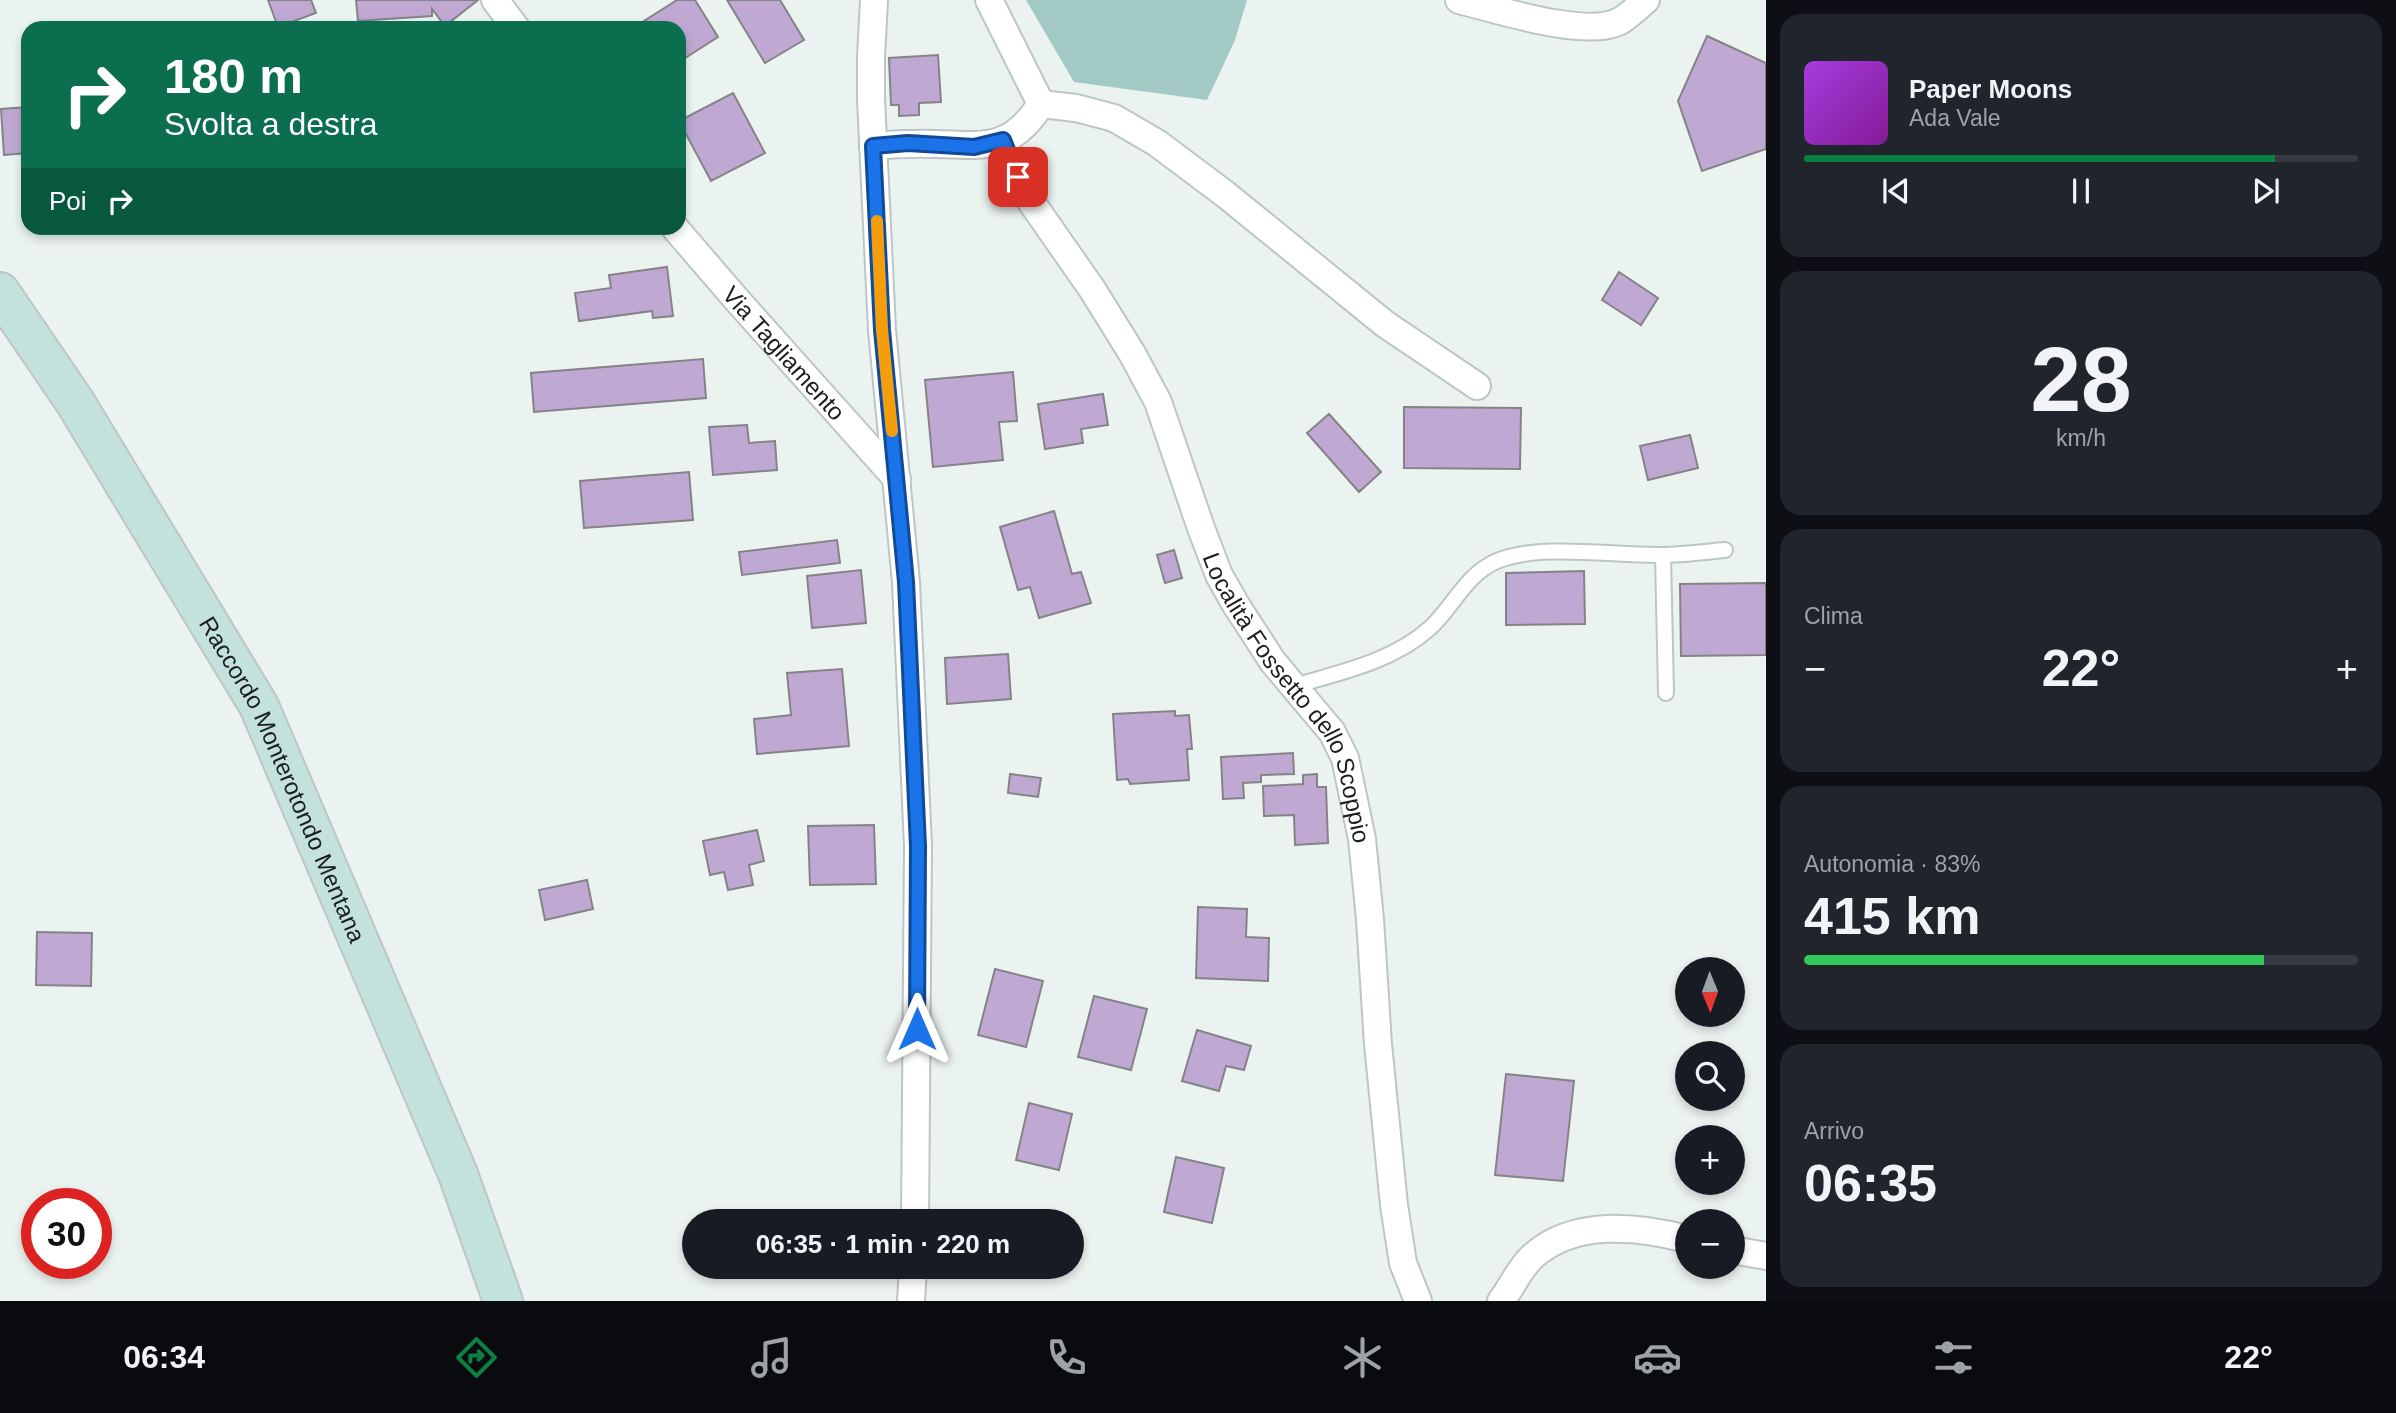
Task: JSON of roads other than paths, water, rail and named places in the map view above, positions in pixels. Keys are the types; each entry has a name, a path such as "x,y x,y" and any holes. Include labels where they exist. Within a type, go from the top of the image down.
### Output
{"main road":[{"name":"Raccordo Monterotondo Mentana","path":"0,292 75,402 259,706 458,1174 503,1301"}],"street":[{"path":"495,0 511,21"},
{"path":"874,0 871,57 873,146 882,330 906,582 918,846 916,1209"},
{"path":"989,0 1041,104"},
{"path":"1459,0 1571,26 1600,26 1619,22 1646,0"},
{"path":"873,146 916,143 974,147 1003,140 1026,124 1041,104"},
{"path":"1041,104 1076,108 1114,118 1157,143 1225,194 1385,324 1477,386"},
{"name":"Località Fossetto dello Scoppio","path":"1003,140 1010,161 1032,203 1092,289 1133,355 1162,412 1219,575 1256,638 1332,732 1345,758 1363,852 1394,1205 1404,1262 1418,1301"},
{"name":"Via Tagliamento","path":"681,235 897,479"},
{"path":"1501,1301 1531,1258 1569,1237 1622,1228 1675,1235"},
{"path":"1745,1252 1766,1256"},
{"path":"911,1301 912,1279"}],"lane":[{"path":"1294,686 1395,653 1431,627 1447,611 1468,581 1497,561 1558,552 1663,555 1725,551"},
{"path":"1663,555 1666,693"}]}
